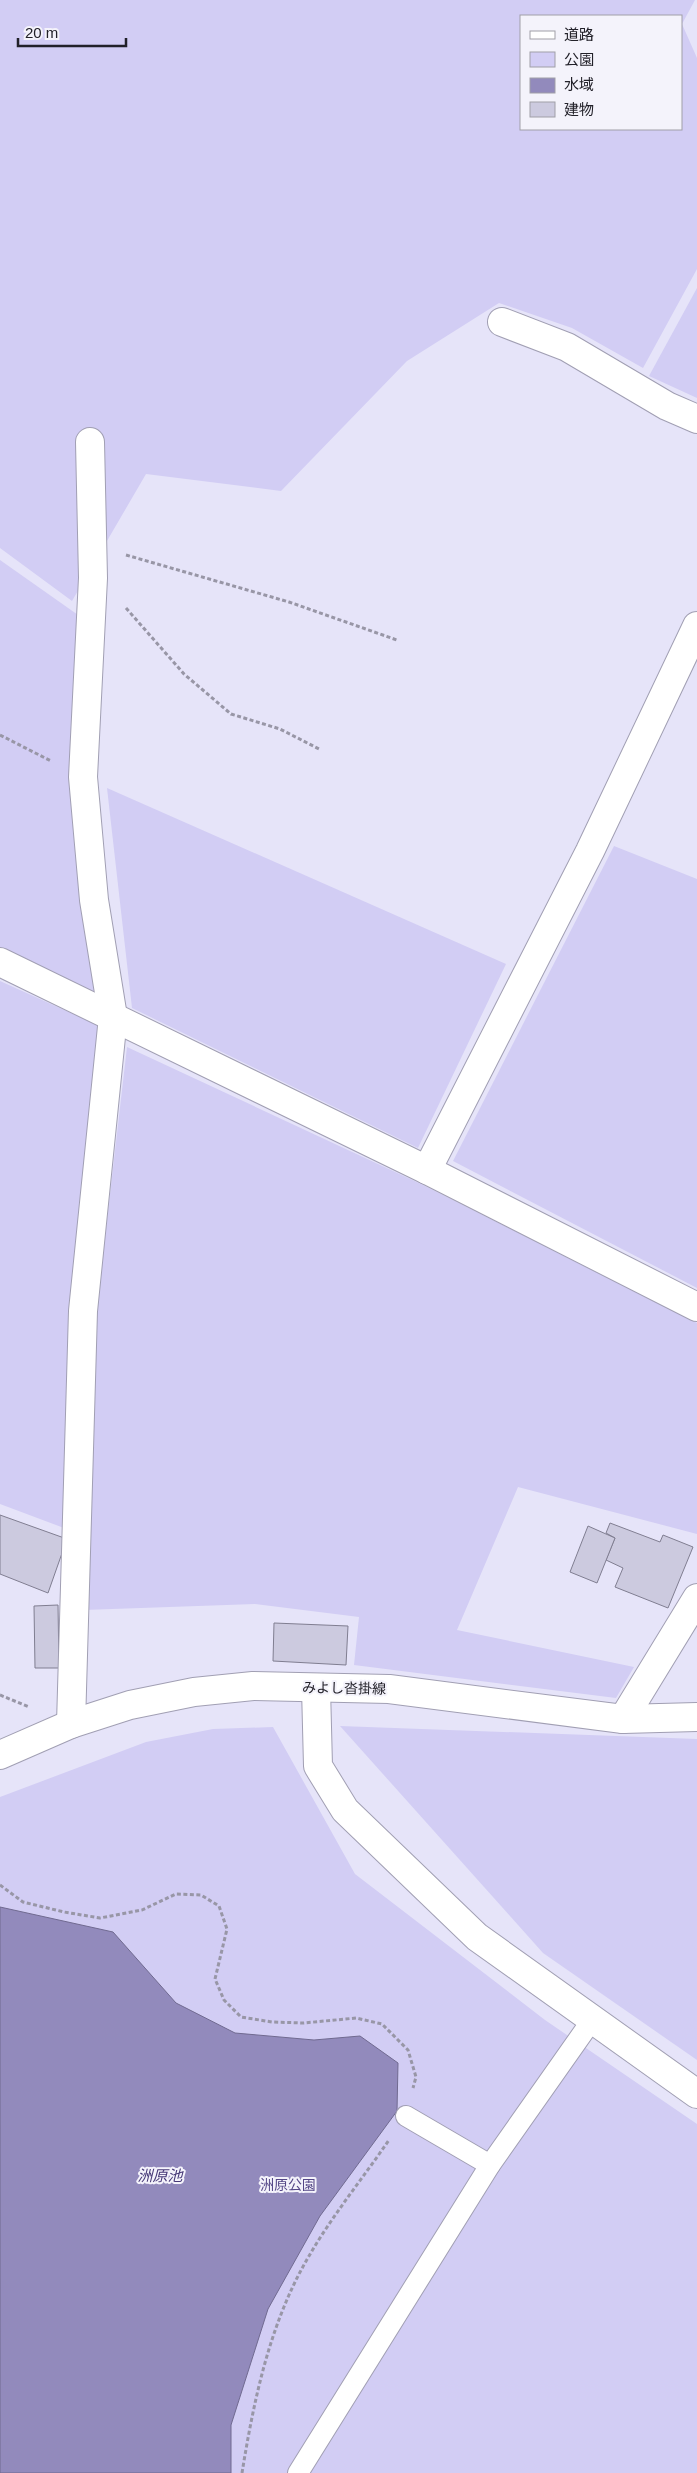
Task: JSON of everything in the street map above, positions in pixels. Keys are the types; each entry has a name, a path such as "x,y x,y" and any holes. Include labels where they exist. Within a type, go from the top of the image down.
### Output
{"street":[{"path":"502,322 567,347 667,406 697,419"},
{"path":"71,1724 83,1311 113,1017 94,900 83,777 92,578 90,442"},
{"path":"427,1170 590,851 697,626"},
{"path":"0,962 427,1170 697,1307"},
{"path":"622,1719 697,1598"},
{"name":"みよし沓掛線","path":"0,1755 71,1724 130,1705 194,1692 253,1686 389,1689 622,1719 697,1717"},
{"path":"316,1688 318,1766 345,1810 477,1937 697,2094"}],"lane":[{"path":"298,2473 490,2165 592,2020"},
{"path":"406,2116 490,2165"}],"path":[{"path":"92,548 107,550 188,572 289,602 397,640"},
{"path":"92,578 106,585 184,674 231,714 280,729 321,750"},
{"path":"0,735 83,777"},
{"path":"0,1885 22,1902 100,1918 142,1910 176,1894 201,1895 219,1906 227,1929 215,1979 224,2000 241,2017 272,2022 304,2023 356,2018 382,2024 408,2050 416,2077 406,2116 304,2264 281,2316 262,2371 242,2473"}],"green space":[{"path":"0,0 695,0 682,24 697,58 697,269 643,368 572,328 499,303 407,361 281,491 146,474 72,601 0,548"},
{"path":"697,288 697,398 649,376"},
{"path":"0,560 88,622 102,1001 0,952"},
{"path":"107,788 506,964 418,1148 132,1008"},
{"path":"614,846 697,879 697,1288 453,1161"},
{"path":"0,981 102,1027 64,1528 0,1504"},
{"path":"127,1047 421,1184 697,1323 697,1534 518,1487 457,1630 634,1667 616,1698 354,1665 359,1617 255,1604 84,1610 96,1315"},
{"path":"340,1726 697,1739 697,2060 543,1953"},
{"name":"洲原公園","path":"273,1727 355,1874 545,2020 697,2124 697,2473 0,2473 0,1797 146,1742 213,1729"}],"water":[{"name":"洲原池","path":"0,1907 113,1932 176,2003 235,2033 314,2040 360,2036 398,2063 397,2111 320,2216 268,2309 231,2425 231,2473 0,2473"}],"building":[{"path":"0,1515 67,1539 48,1593 0,1574"},
{"path":"610,1523 660,1542 663,1535 693,1547 668,1608 615,1587 623,1568 606,1560 615,1538 606,1533"},
{"path":"588,1526 615,1538 597,1583 570,1572"},
{"path":"58,1605 59,1668 35,1668 34,1606"},
{"path":"274,1623 348,1626 346,1665 273,1661"}]}
